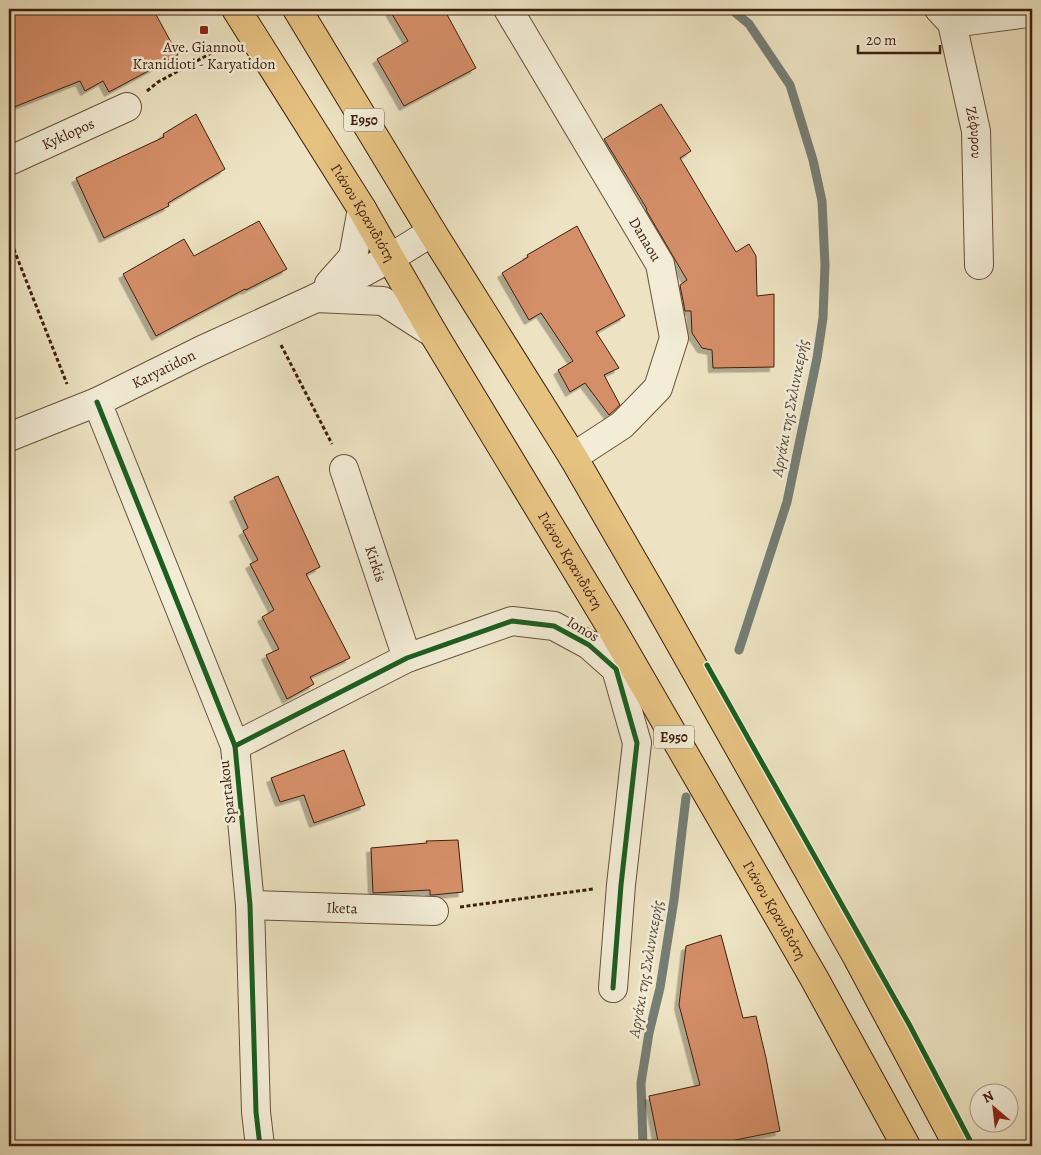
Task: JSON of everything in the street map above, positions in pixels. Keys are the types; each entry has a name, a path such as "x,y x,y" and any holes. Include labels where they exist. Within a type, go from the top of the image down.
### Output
{"main road":[{"name":"Γιάνου Κρανιδιότη","path":"236,9 362,209 433,333 612,629 814,978 906,1146"},
{"name":"E950","path":"297,9 432,232 573,457 856,955 958,1146"}],"street":[{"name":"Danaou","path":"508,9 660,264 674,338 658,388 622,425 573,457"},
{"path":"945,16 1032,14"},
{"name":"Ζέφυρου","path":"945,16 976,130 979,265"},
{"name":"Kyklopos","path":"9,161 127,107"},
{"name":"Karyatidon","path":"316,298 352,257 362,209"},
{"name":"Karyatidon","path":"9,436 87,406 316,298 390,258 432,232"},
{"name":"Karyatidon","path":"316,298 383,301 433,333"},
{"name":"Spartakou","path":"87,406 235,746 250,905 256,1112 260,1146"},
{"name":"Kirkis","path":"344,469 407,658"},
{"name":"Ionos","path":"235,746 407,658 512,621 554,626 589,644 616,669 637,743 621,885 614,988"},
{"name":"Iketa","path":"250,905 434,911"}],"path":[{"path":"127,107 158,82 251,31"},
{"path":"9,237 87,406"},
{"path":"269,320 344,469"},
{"path":"434,911 621,885"}],"building":[{"path":"9,9 153,9 178,55 109,92 103,81 85,91 80,81 9,109"},
{"path":"389,9 444,9 476,68 404,106 377,59 408,41"},
{"path":"661,104 691,151 680,158 736,252 749,244 756,256 757,296 774,294 774,367 713,368 712,350 702,348 692,333 691,311 685,311 680,285 687,280 647,209 604,139"},
{"path":"196,114 225,169 168,203 169,206 104,238 76,178 164,137 163,134"},
{"path":"259,221 287,269 156,336 123,274 184,239 194,256"},
{"path":"577,226 625,316 596,332 619,368 604,375 620,405 609,415 585,383 570,392 558,370 573,361 541,313 529,320 502,273 528,257 527,255"},
{"path":"278,476 320,567 306,574 350,658 310,677 314,684 287,699 266,655 279,649 262,617 274,610 250,564 258,560 243,531 248,528 234,497"},
{"path":"344,750 365,805 314,823 304,795 280,802 271,778"},
{"path":"458,840 463,892 433,895 430,895 430,890 373,893 371,848 427,843 426,841"},
{"path":"721,935 743,1018 756,1016 780,1131 706,1146 659,1146 649,1096 700,1085 679,1005 686,946"}],"waterway":[{"name":"Αργάκι της Σκλινικερής","path":"731,9 749,24 790,85 813,160 822,201 825,265 823,318 817,358 787,502 739,650"},
{"name":"Αργάκι της Σκλινικερής","path":"643,1146 641,1083 649,1033 660,988 674,900 686,797"}],"cycle path":[{"path":"97,402 235,746 250,905 256,1112 260,1146"},
{"path":"235,746 407,658 512,621 554,626 589,645 616,669 637,743 621,885 613,988"},
{"path":"707,665 909,1024 973,1146"}],"place":[{"name":"Ave. Giannou Kranidioti - Karyatidon","path":"204,30"}]}
